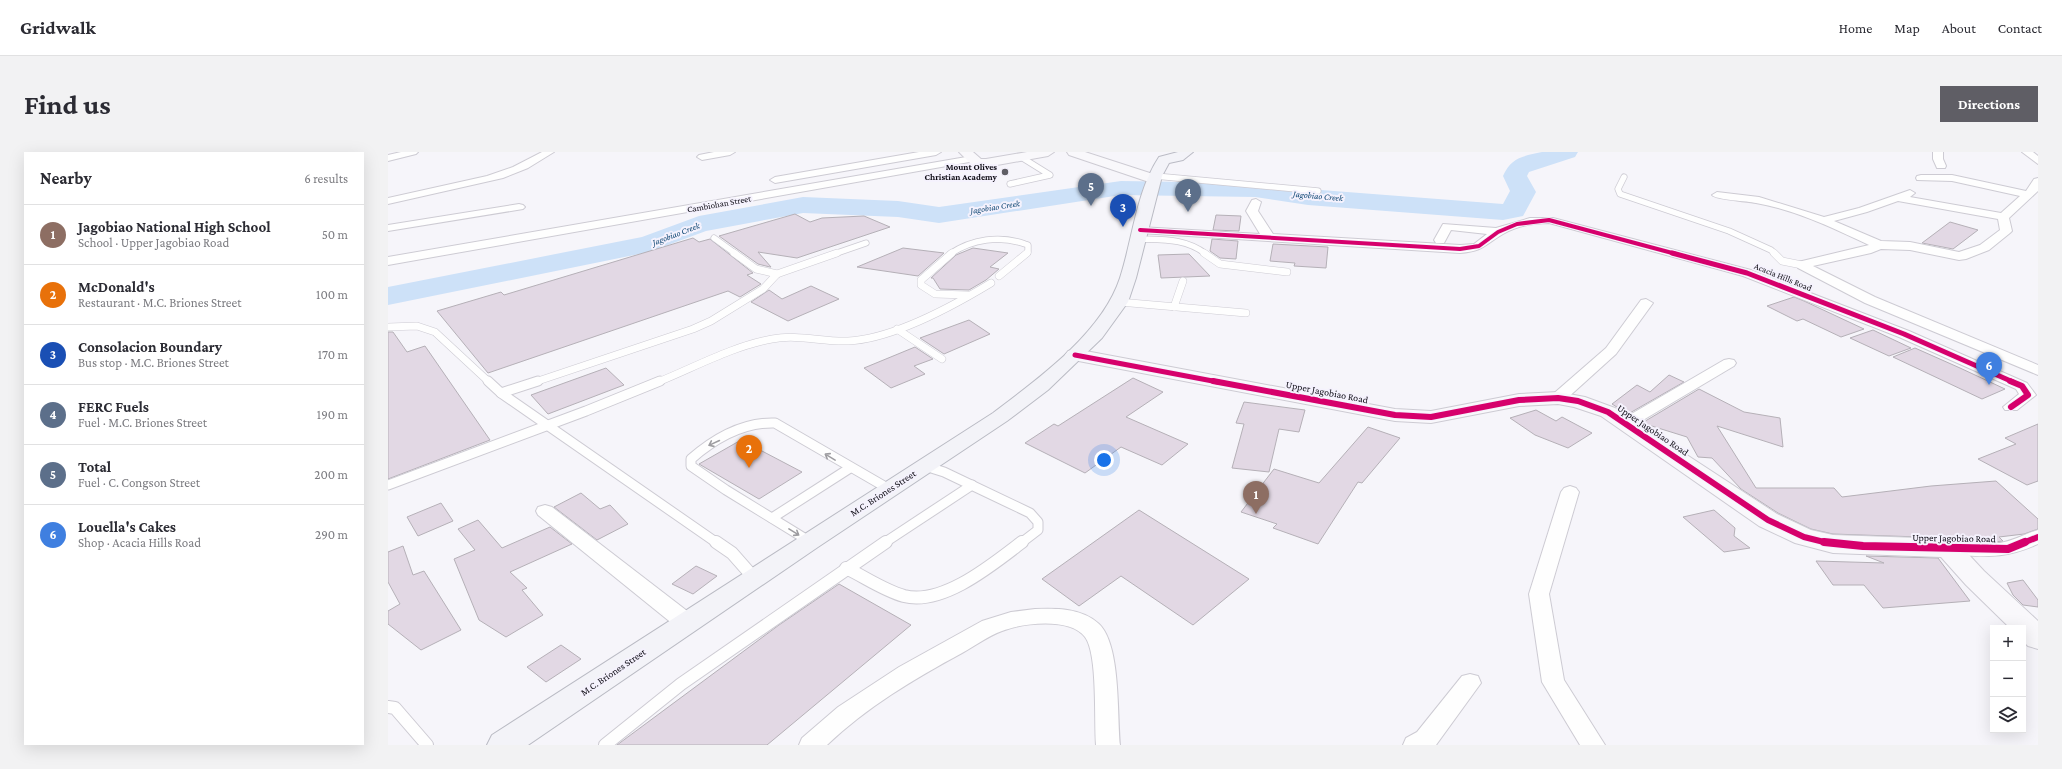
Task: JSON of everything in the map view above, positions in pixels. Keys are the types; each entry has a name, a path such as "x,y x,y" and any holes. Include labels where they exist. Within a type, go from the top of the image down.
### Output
{"main road":[{"path":"1166,156 1179,157 1187,152"},
{"name":"M.C. Briones Street","path":"503,745 889,489 1000,418 1041,386 1096,334 1119,302 1128,278 1153,183 1166,156"}],"street":[{"path":"388,158 413,152"},
{"path":"388,201 422,192 482,181 527,165 549,152"},
{"path":"702,156 730,152"},
{"path":"775,180 936,152"},
{"name":"Cambiohan Street","path":"388,261 969,156 977,162 986,163 1048,152"},
{"path":"1073,152 1153,183"},
{"path":"1938,152 1938,160 1941,166"},
{"path":"2027,152 2038,161"},
{"path":"1920,178 1952,178 2029,195"},
{"path":"2003,217 2029,195 2038,181"},
{"path":"1824,220 1900,198 1916,190"},
{"path":"1717,195 1737,195 1767,201 1824,220 1879,245 1910,246 1959,256 1967,255 1995,241 2006,231 2003,217"},
{"path":"1900,198 2003,217"},
{"path":"1256,202 1252,211 1269,238"},
{"path":"388,228 519,207"},
{"name":"Acacia Hills Road","path":"1498,232 1535,219 1549,220 1747,272 1904,334 2022,386 2028,395 2011,407"},
{"path":"1440,240 1447,226 1498,232"},
{"path":"1139,235 1269,238 1460,249 1474,248 1484,245 1498,232"},
{"path":"1802,265 1829,257 1867,250 1879,245"},
{"path":"1802,265 1870,300 2038,370"},
{"path":"1558,398 1611,351 1646,303"},
{"name":"Upper Jagobiao Road","path":"1075,355 1395,415 1430,417 1519,400 1558,398 1578,400 1608,412 1627,423 1768,520 1804,537 1833,544 1863,546 2008,549 2038,537"},
{"path":"1627,423 1729,363"},
{"path":"1570,492 1540,594 1553,682 1593,745"},
{"path":"545,511 687,623"},
{"path":"1948,548 1975,578 2038,638"},
{"path":"810,745 858,704 924,664 973,637 1000,623 1030,617 1055,616 1077,621 1092,630 1100,645 1105,685 1105,728 1108,745"},
{"path":"1415,745 1426,739 1470,683"}],"lane":[{"path":"1010,184 1050,175 1021,157"},
{"path":"1624,177 1618,189 1620,194 1729,231 1771,250 1782,261 1802,265"},
{"path":"1153,183 1318,191"},
{"path":"1139,235 1188,243 1199,249 1209,259 1220,264 1287,272"},
{"path":"714,238 756,269 777,274"},
{"path":"971,296 935,294 921,286 920,280 960,246 975,239 991,238 1023,242 1028,245 1028,252 999,276"},
{"path":"501,393 693,329 711,321 762,289 777,274 866,243"},
{"path":"1174,308 1183,281"},
{"path":"388,485 547,426 751,344 774,338 796,337 848,341 866,339 897,329 971,296 991,283"},
{"path":"1119,302 1174,308 1246,313"},
{"path":"388,327 417,326 435,332 501,393 732,553 754,578"},
{"path":"897,329 942,359"},
{"path":"810,541 726,490 691,466 691,459 707,446 754,424 767,422 775,423 850,468 889,489"},
{"path":"846,568 908,597 931,596 964,583 1038,530 1038,522 1030,513 944,472 925,466"},
{"path":"772,518 850,468"},
{"path":"605,745 681,684 846,568 972,485"},
{"path":"388,707 396,708 427,745"}],"building":[{"path":"795,214 810,222 822,218 864,216 890,227 797,258 758,252 771,267 758,264 719,236"},
{"path":"1216,215 1241,216 1239,231 1213,230"},
{"path":"1950,222 1978,230 1953,249 1922,243"},
{"path":"693,238 699,242 710,239 753,273 747,275 761,284 740,297 728,291 488,373 437,311 501,292 504,295"},
{"path":"1212,239 1238,241 1236,259 1220,258 1210,251"},
{"path":"1273,244 1328,247 1326,268 1294,266 1295,263 1270,261"},
{"path":"903,248 944,253 918,276 857,267"},
{"path":"973,248 1008,253 990,267 999,269 986,280 969,290 940,289 933,278 931,278 956,255"},
{"path":"1189,254 1210,276 1161,278 1158,255"},
{"path":"811,286 839,299 788,321 751,302 769,290 782,299"},
{"path":"1794,297 1864,329 1841,337 1803,319 1797,321 1767,306"},
{"path":"969,320 990,334 944,354 920,338"},
{"path":"1873,330 1911,348 1889,356 1850,338"},
{"path":"388,332 393,332 407,352 425,346 490,440 388,479"},
{"path":"915,347 933,359 914,366 925,374 891,388 864,368"},
{"path":"1915,348 2005,389 1982,399 1893,357"},
{"path":"606,368 624,385 548,414 531,395"},
{"path":"1669,375 1684,382 1628,414 1612,404 1637,385 1650,392"},
{"path":"1133,378 1163,392 1126,417 1188,444 1162,465 1121,447 1085,473 1025,443 1054,424 1058,426"},
{"path":"1699,389 1744,412 1780,418 1783,447 1717,426 1756,488 1834,488 1842,497 1931,486 1996,481 2038,519 2038,529 2024,534 1999,537 2003,541 1993,542 1955,540 1948,538 1833,534 1811,529 1778,513 1741,489 1712,458 1698,457 1687,437 1642,423"},
{"path":"1244,402 1305,410 1299,432 1279,429 1269,472 1232,468 1244,424 1236,423"},
{"path":"1536,410 1556,421 1562,417 1592,433 1568,448 1535,435 1510,418"},
{"path":"2038,424 2038,481 2027,485 1978,459 2016,444 2005,438"},
{"path":"1368,427 1400,438 1362,483 1358,482 1318,544 1273,528 1277,524 1241,512 1274,469 1319,483"},
{"path":"741,440 802,472 759,499 699,464"},
{"path":"581,493 600,509 610,505 628,524 597,540 554,507"},
{"path":"441,503 453,521 418,536 407,517"},
{"path":"1139,510 1249,579 1193,625 1121,576 1079,606 1042,579"},
{"path":"1714,510 1735,528 1734,536 1750,548 1724,552 1683,517"},
{"path":"478,520 502,548 550,527 572,544 510,572 527,588 522,590 543,615 506,637 479,620 454,559 475,550 458,529"},
{"path":"403,546 413,575 424,571 461,630 421,650 388,624 388,611 400,604 388,582 388,552"},
{"path":"1866,556 1938,558 1970,601 1883,608 1864,585 1833,585 1816,561 1884,563"},
{"path":"696,566 717,576 693,594 672,584"},
{"path":"2023,580 2038,600 2038,607 2023,605 2013,595 2007,583"},
{"path":"839,584 911,625 767,745 617,745 779,625"},
{"path":"561,645 581,659 546,682 527,667"}],"waterway":[{"name":"Jagobiao Creek","path":"388,296 649,244 699,224 803,205 898,209 939,215 1121,188 1255,190 1308,197 1503,212 1514,210 1523,192 1515,176 1518,168 1536,160 1567,152"}],"cycle path":[{"path":"1140,230 1460,249 1479,246 1498,232 1517,224 1536,220 1549,220 1747,273 1904,334 2022,386 2028,395 2011,407"},
{"path":"1075,355 1395,415 1431,417 1519,400 1558,398 1578,401 1608,412 1768,520 1804,537 1833,544 1863,546 2008,549 2038,537"}],"place":[{"name":"Mount Olives Christian Academy","path":"1005,172"},
{"name":"Total","path":"1091,206"},
{"name":"FERC Fuels","path":"1188,212"},
{"name":"Consolacion Boundary","path":"1123,227"},
{"name":"Louella's Cakes","path":"1989,385"},
{"name":"McDonald's","path":"749,468"},
{"name":"Jagobiao National High School","path":"1256,514"}]}
